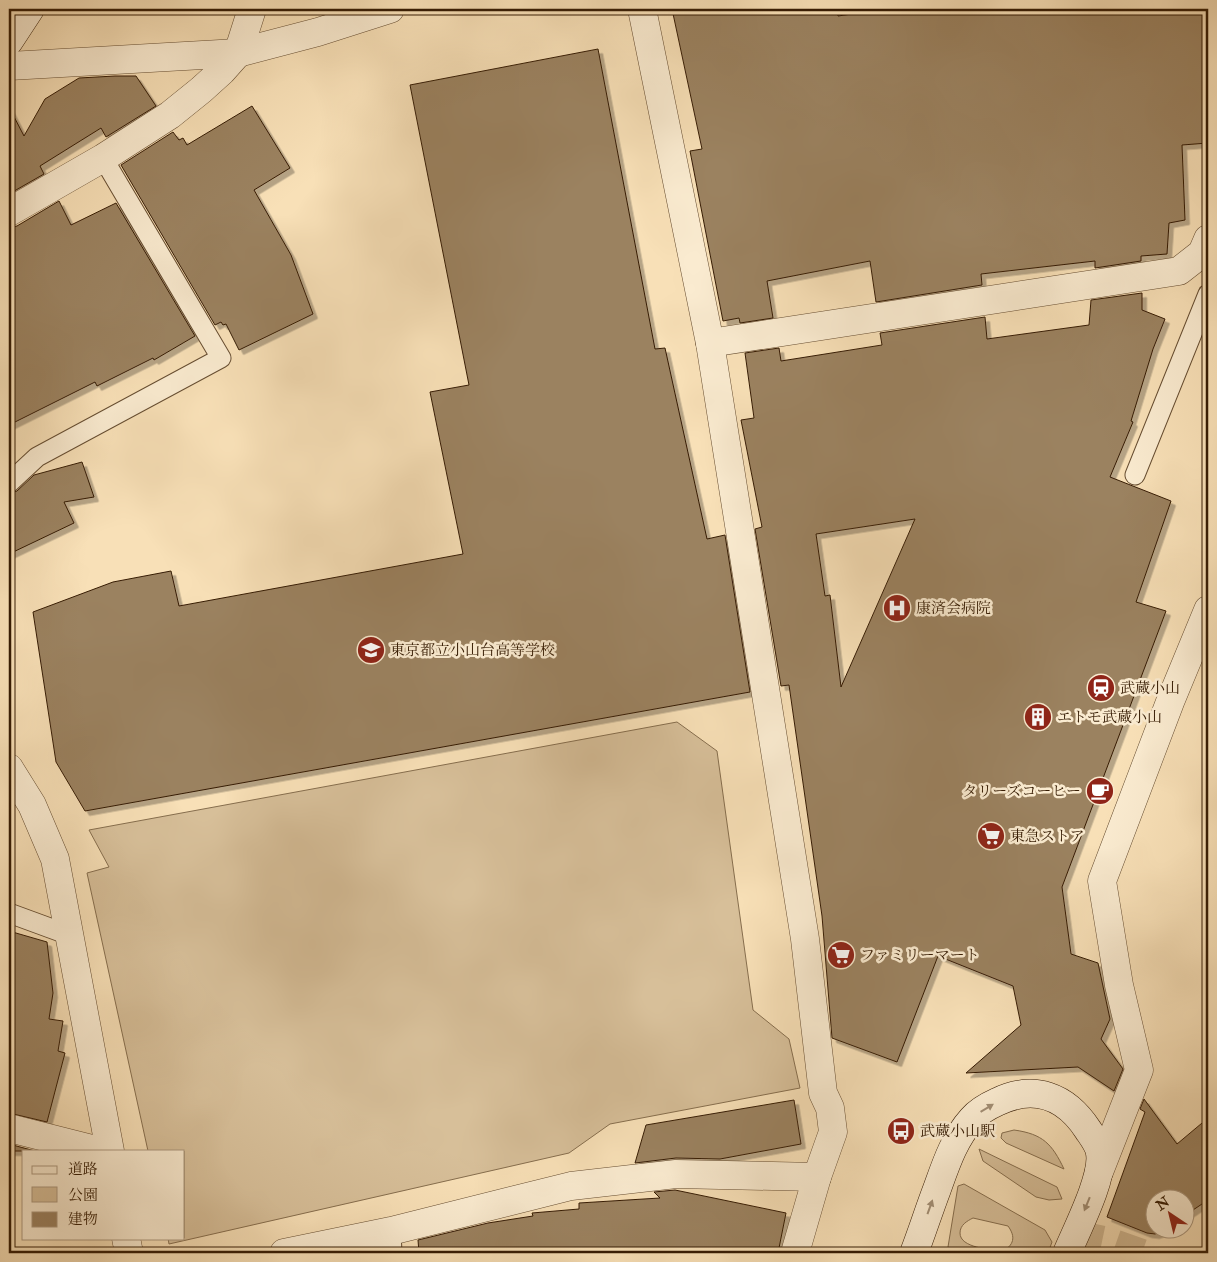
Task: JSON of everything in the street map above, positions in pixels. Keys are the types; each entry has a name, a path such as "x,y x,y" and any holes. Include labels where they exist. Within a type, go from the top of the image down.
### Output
{"street":[{"path":"9,41 30,9"},
{"path":"9,212 103,158 170,115 215,78 238,53 252,9"},
{"path":"9,66 238,53 318,32 390,9"},
{"path":"642,9 710,343 805,939 823,1092 830,1108 833,1132 795,1253"},
{"path":"710,343 1179,271 1202,253 1208,239"},
{"path":"1067,1253 1139,1070 1119,985 1102,881 1170,702 1208,610"},
{"path":"9,768 32,805 55,859 110,1150"},
{"path":"914,1253 958,1136 984,1108 1011,1095 1035,1093 1056,1099 1070,1109 1081,1119 1093,1137 1100,1153 1099,1172"},
{"path":"9,1128 96,1150"},
{"path":"284,1253 392,1242 571,1186 676,1174 817,1178"},
{"path":"126,1240 128,1253"}],"lane":[{"path":"9,483 37,457 221,358 103,158"},
{"path":"1135,475 1208,294"},
{"path":"9,913 70,935"}],"green space":[{"path":"677,722 717,751 753,1010 789,1039 800,1088 610,1124 569,1153 169,1244 168,1240 185,1240 185,1150 148,1150 87,873 109,867 89,830"},
{"path":"1014,1130 1032,1134 1045,1142 1051,1147 1064,1169 1006,1143 1001,1138 1002,1133"},
{"path":"979,1149 1057,1187 1062,1199 1049,1200 1036,1197 983,1161"},
{"path":"964,1184 1045,1230 1052,1242 1048,1253 947,1253 958,1186","holes":["973,1218 1008,1226 1013,1237 1009,1247 1002,1252 970,1245 961,1238 960,1230 966,1222"]}],"building":[{"path":"672,9 837,9 838,16 886,9 1208,9 1208,143 1182,145 1185,220 1169,223 1167,254 1141,256 1141,261 1095,268 1095,261 981,274 982,285 876,302 870,261 767,281 773,318 740,323 739,318 723,321 690,151 702,149"},
{"path":"598,49 655,349 665,348 707,539 725,535 750,692 85,811 56,762 33,612 113,582 171,571 179,606 463,554 430,392 469,385 410,85"},
{"path":"136,76 156,106 106,137 101,128 40,166 44,174 9,194 9,107 24,136 45,99 79,78"},
{"path":"252,106 290,168 254,190 291,255 313,314 239,350 226,324 223,325 221,322 215,325 121,165 173,132 179,140 183,138 187,145"},
{"path":"59,201 71,225 116,203 195,336 154,360 153,358 97,386 95,382 9,425 9,228 17,226"},
{"path":"1142,293 1142,310 1165,319 1153,349 1131,421 1133,422 1110,477 1171,501 1136,602 1166,611 1062,887 1071,954 1098,963 1110,1019 1101,1039 1123,1069 1114,1091 1078,1067 966,1073 1021,1025 1013,986 938,956 897,1062 832,1038 822,916 789,685 781,686 755,529 762,527 741,420 754,418 745,353 779,348 781,361 882,345 880,333 985,317 987,339 1089,325 1091,300","holes":["915,519 841,687 830,595 825,596 816,534"]},
{"path":"82,462 94,497 64,502 74,523 9,554 9,494 17,491 34,475"},
{"path":"9,931 47,942 53,993 49,1019 63,1021 58,1051 65,1053 47,1122 9,1113"},
{"path":"1144,1099 1177,1144 1208,1118 1208,1200 1194,1209 1194,1190 1144,1190 1144,1232 1107,1217 1145,1112 1140,1109"},
{"path":"794,1100 801,1144 720,1159 676,1158 635,1163 646,1125"},
{"path":"9,1144 31,1150 22,1151 9,1151"},
{"path":"675,1190 786,1213 778,1253 419,1253 418,1240 488,1223 533,1216 532,1213 579,1209 579,1203 660,1198 654,1192"}],"tunnel":[{"path":"1075,1234 1108,1241 1142,1253"}],"place":[{"name":"康済会病院","path":"897,608"},
{"name":"東京都立小山台高等学校","path":"371,650"},
{"name":"武蔵小山","path":"1101,688"},
{"name":"エトモ武蔵小山","path":"1038,717"},
{"name":"タリーズコーヒー","path":"1100,791"},
{"name":"東急ストア","path":"991,836"},
{"name":"ファミリーマート","path":"841,955"},
{"name":"武蔵小山駅","path":"901,1131"}]}
